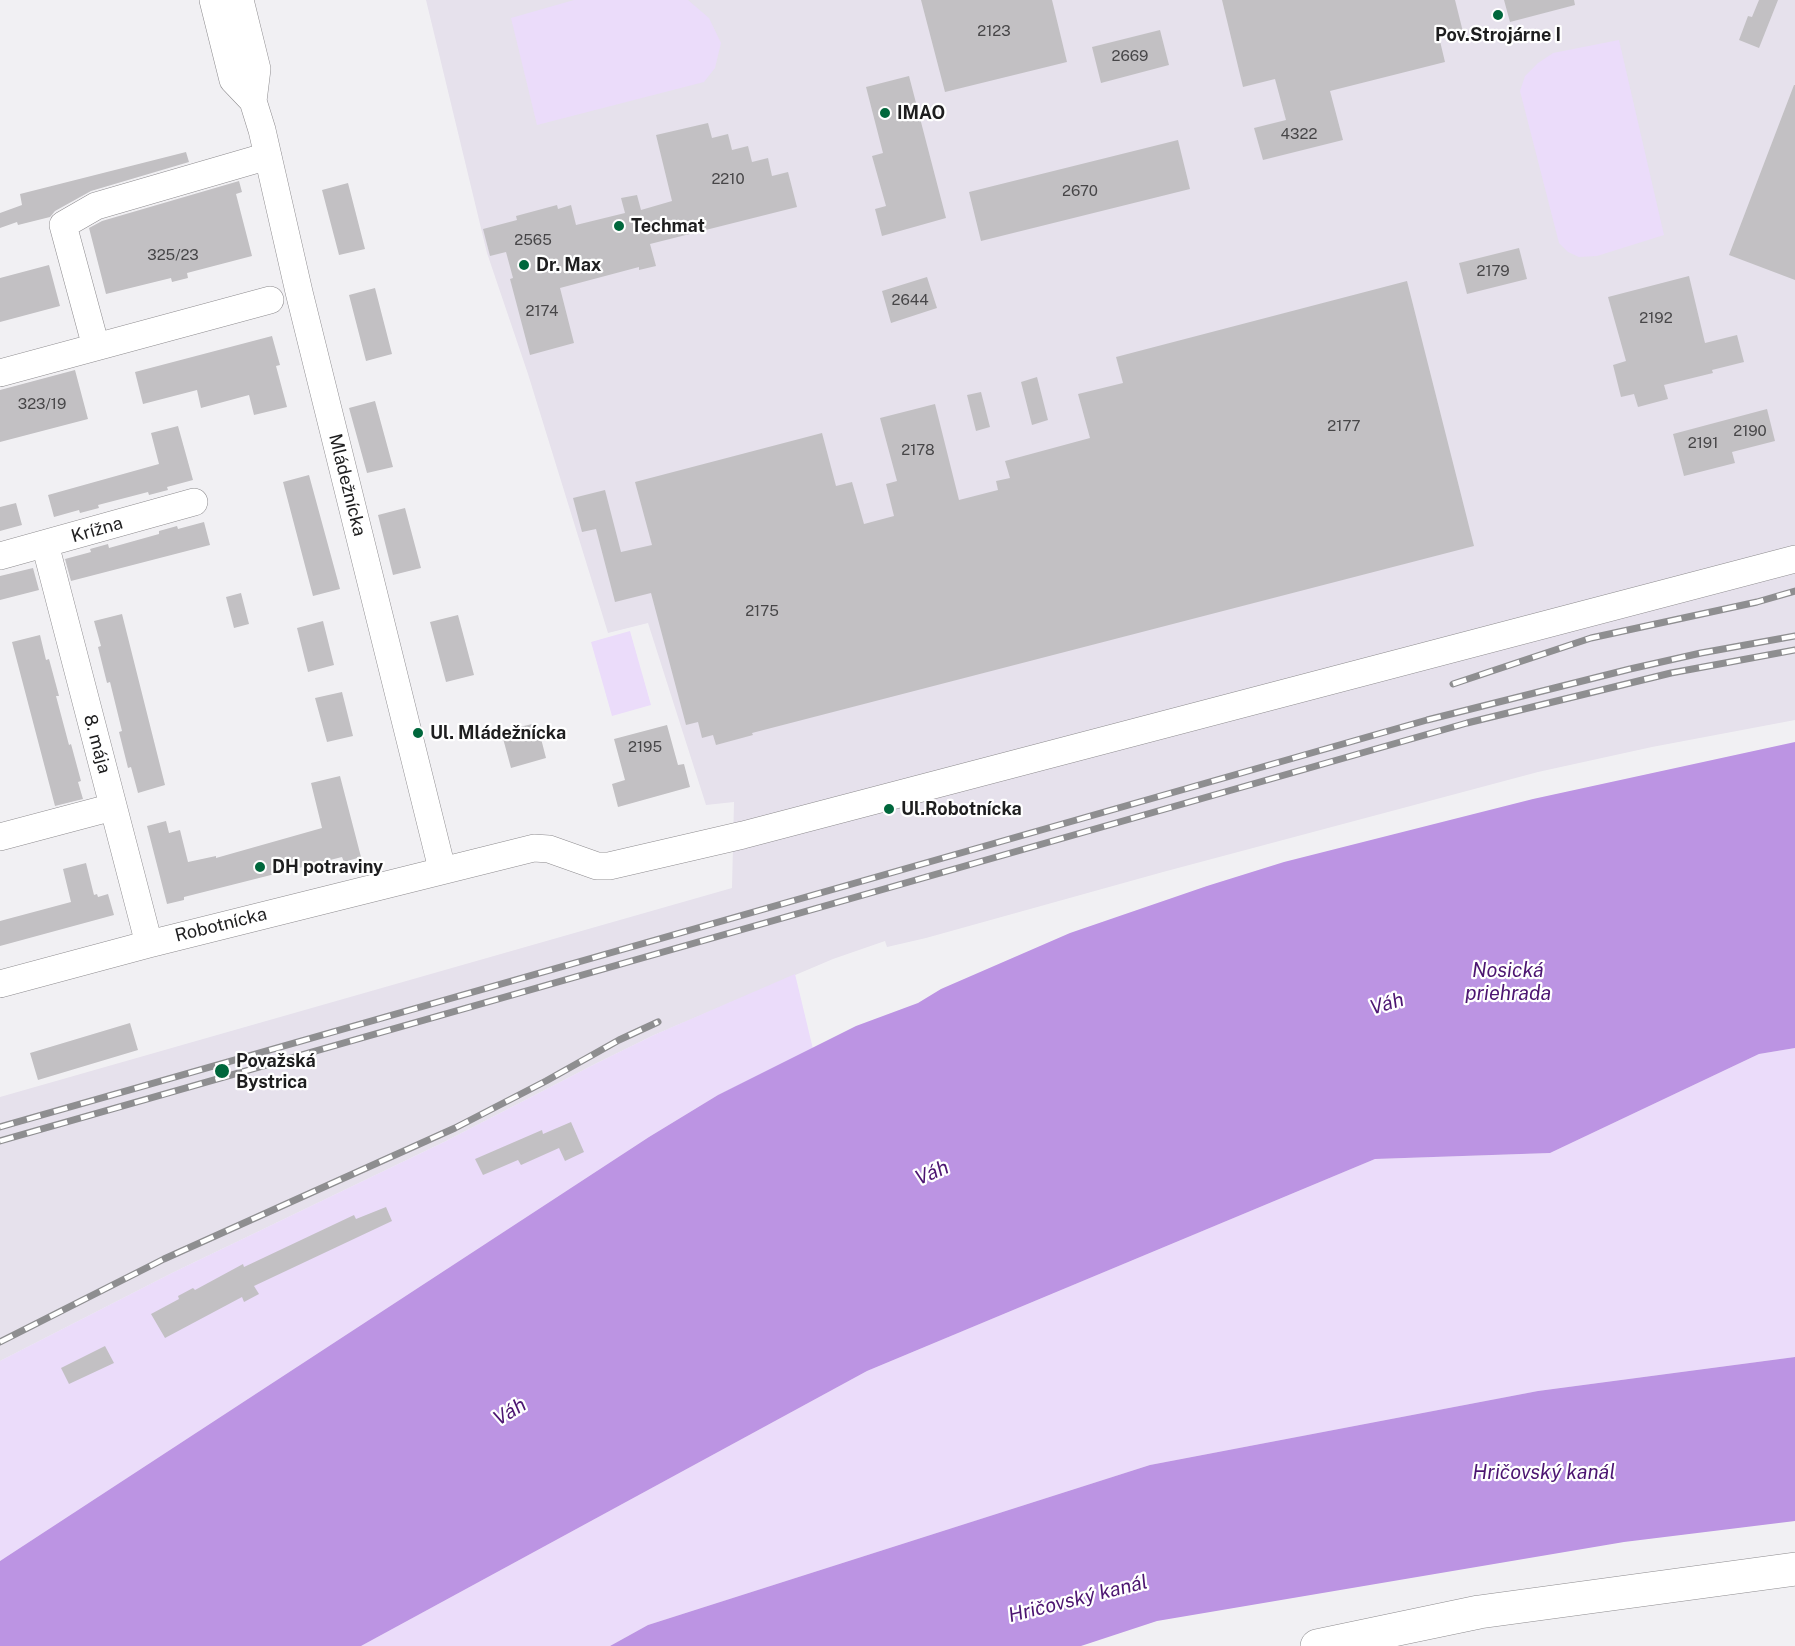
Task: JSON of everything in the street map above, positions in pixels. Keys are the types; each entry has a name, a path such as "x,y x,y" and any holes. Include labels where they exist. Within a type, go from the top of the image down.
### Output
{"main road":[{"path":"1317,1646 1479,1612 1795,1569"}],"street":[{"name":"Mládežnícka","path":"213,0 233,80 253,101"},
{"name":"Mládežnícka","path":"240,0 257,69 253,101 262,130 299,292 442,869"},
{"path":"96,346 63,225 96,206 268,156"},
{"path":"0,373 270,300"},
{"name":"Krížna","path":"0,556 194,502"},
{"name":"8. mája","path":"45,544 149,944"},
{"name":"Robotnícka","path":"0,984 442,869 534,848 549,849 589,864 609,866 787,824 1795,559"},
{"path":"0,837 113,807"}],"shaded area":[{"path":"426,0 1795,0 1795,720 1652,747 1538,772 926,938 887,947 885,941 833,959 654,1035 444,1142 172,1273 0,1361 0,1097 732,888 734,802 706,805 648,623 608,633 528,374 487,253"},
{"path":"574,0 688,0 709,18 721,43 715,68 704,82 537,125 511,18"},
{"path":"1619,40 1664,235 1597,256 1579,257 1568,252 1559,243 1520,91 1525,76 1553,53"},
{"path":"630,631 651,705 612,716 591,642"},
{"path":"795,974 813,1049 718,1095 649,1137 0,1561 0,1361 172,1273 444,1142 654,1035"},
{"path":"1795,1048 1795,1357 1538,1391 1150,1465 648,1625 610,1646 361,1646 867,1371 1375,1159 1550,1153 1759,1054"}],"water":[{"name":"Nosická priehrada","path":"1795,742 1795,1048 1759,1054 1550,1153 1375,1159 867,1371 361,1646 0,1646 0,1561 649,1137 718,1095 856,1026 918,1003 941,989 1070,933 1207,886 1284,862 1533,799"},
{"name":"Hričovský kanál","path":"1795,1357 1795,1521 1624,1542 1157,1621 1081,1646 610,1646 648,1625 1150,1465 1538,1391"}],"building":[{"path":"921,0 1052,0 1067,62 945,92"},
{"path":"1222,0 1455,0 1463,32 1439,37 1445,62 1330,91 1343,140 1263,160 1254,128 1286,120 1275,79 1243,87"},
{"path":"1504,0 1574,0 1575,5 1510,22"},
{"path":"1759,0 1778,0 1759,48 1739,40 1748,16 1752,17"},
{"path":"1160,30 1169,65 1101,83 1092,47"},
{"path":"909,76 946,218 882,236 875,209 886,206 872,156 883,153 866,87"},
{"path":"1795,85 1795,280 1729,255"},
{"path":"708,123 712,138 728,134 732,150 748,146 752,162 768,158 772,176 788,172 797,207 650,244 656,266 639,270 639,267 560,288 574,343 530,355 510,279 513,278 506,252 490,256 483,229 517,220 516,216 557,205 558,209 571,205 576,225 625,213 621,198 637,195 641,210 672,201 656,135"},
{"path":"1178,140 1190,189 981,241 969,192"},
{"path":"186,152 189,162 91,191 55,211 50,217 18,225 17,222 0,228 0,213 22,205 20,194"},
{"path":"239,181 242,192 236,194 252,256 187,273 188,278 172,282 171,278 106,294 89,228 102,221"},
{"path":"348,183 365,249 339,255 322,190"},
{"path":"1519,248 1527,279 1467,294 1459,263"},
{"path":"49,265 60,306 0,322 0,278"},
{"path":"1689,276 1705,343 1737,335 1744,362 1712,370 1713,373 1664,385 1668,399 1638,407 1634,394 1621,397 1613,365 1626,361 1608,297"},
{"path":"927,277 937,308 891,323 882,291"},
{"path":"1407,281 1474,546 752,733 753,735 716,745 713,735 702,738 698,722 686,725 651,593 615,602 596,529 582,532 573,498 605,490 621,552 652,545 635,482 822,433 836,486 852,482 864,524 894,516 886,484 897,481 880,418 935,404 959,500 998,490 996,481 1010,478 1005,461 1090,438 1078,394 1123,383 1116,357"},
{"path":"375,288 392,354 366,361 349,295"},
{"path":"272,336 280,365 276,366 287,407 254,415 249,395 201,408 197,390 143,404 135,372"},
{"path":"75,370 88,419 0,442 0,390"},
{"path":"1037,377 1048,420 1032,425 1021,382"},
{"path":"981,392 990,427 976,431 967,395"},
{"path":"375,401 393,467 367,473 349,408"},
{"path":"1767,409 1775,441 1732,452 1735,463 1684,476 1673,434"},
{"path":"178,426 193,480 167,487 168,490 149,495 148,492 98,505 99,508 80,513 79,510 54,517 48,495 159,464 151,433"},
{"path":"309,475 340,589 313,596 283,482"},
{"path":"16,503 22,525 0,531 0,507"},
{"path":"405,508 421,568 393,575 378,515"},
{"path":"204,522 210,545 71,581 65,559 91,552 90,549 108,544 109,548 159,534 159,531 177,526 178,529"},
{"path":"33,568 39,590 0,600 0,576"},
{"path":"241,593 249,624 234,628 226,597"},
{"path":"122,614 165,785 138,793 131,767 128,768 119,732 122,731 110,682 107,683 94,621"},
{"path":"458,615 474,675 446,682 430,622"},
{"path":"323,621 334,665 308,672 297,628"},
{"path":"40,635 59,696 56,696 81,781 78,782 83,799 55,806 12,642"},
{"path":"342,692 353,736 327,742 315,698"},
{"path":"537,723 546,758 511,768 501,731"},
{"path":"667,725 678,765 684,764 690,787 618,807 612,784 625,780 614,739"},
{"path":"340,776 361,857 344,862 342,857 184,897 184,900 167,904 147,826 166,821 169,833 180,830 188,862 216,856 216,858 322,828 311,783"},
{"path":"86,863 94,895 97,894 98,897 108,894 114,915 0,946 0,921 71,902 63,869"},
{"path":"130,1023 138,1050 38,1080 30,1053"},
{"path":"571,1122 584,1152 565,1161 559,1148 521,1165 518,1160 483,1175 475,1159 542,1130 543,1134"},
{"path":"386,1207 392,1221 254,1286 259,1294 244,1302 242,1297 165,1338 151,1314 179,1299 178,1296 193,1288 195,1290 243,1264 244,1267 354,1215 356,1219"},
{"path":"105,1346 114,1363 69,1384 61,1368"}],"railway":[{"path":"1453,684 1591,638 1757,602 1795,591"},
{"path":"0,1127 1427,720 1630,669 1795,636"},
{"path":"0,1141 1467,723 1671,673 1795,650"},
{"path":"0,1342 164,1259 455,1128 619,1040 658,1022"}],"place":[{"name":"Pov.Strojárne I","path":"1498,15"},
{"name":"IMAO","path":"885,113"},
{"name":"Techmat","path":"619,226"},
{"name":"Dr. Max","path":"524,265"},
{"name":"Ul. Mládežnícka","path":"418,733"},
{"name":"Ul.Robotnícka","path":"889,809"},
{"name":"DH potraviny","path":"260,867"},
{"name":"Považská Bystrica","path":"222,1071"}],"water label":[{"name":"Váh","path":"1387,1004"},
{"name":"Váh","path":"932,1173"},
{"name":"Váh","path":"510,1412"}]}
